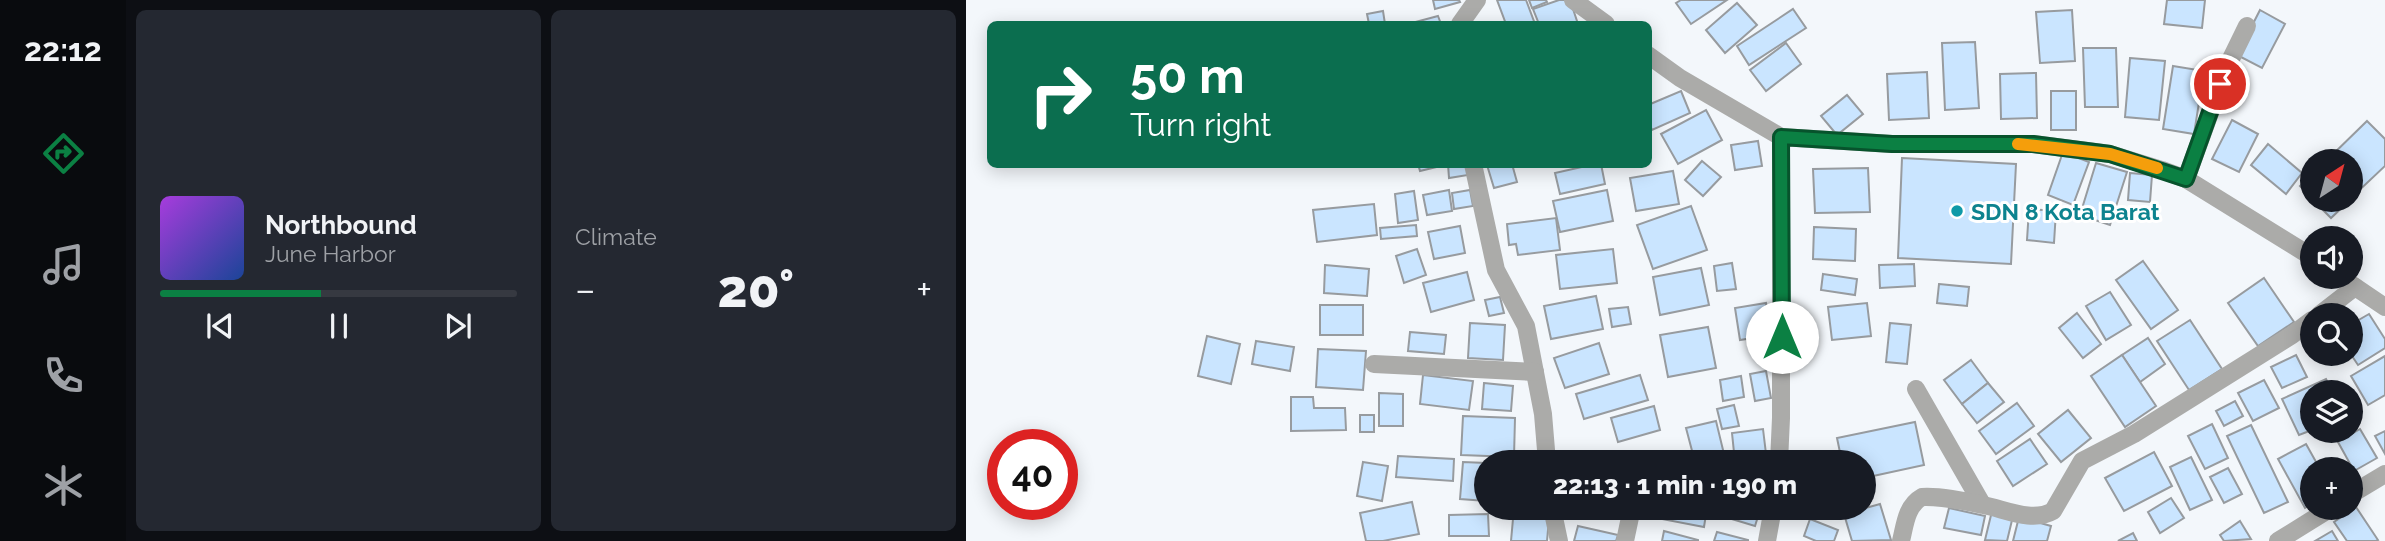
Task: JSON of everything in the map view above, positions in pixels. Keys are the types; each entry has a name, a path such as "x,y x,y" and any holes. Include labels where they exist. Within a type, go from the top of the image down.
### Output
{"street":[{"path":"1462,21 1477,0"},
{"path":"1573,0 1602,21"},
{"path":"2186,179 2226,69 2247,26"},
{"path":"1652,58 1680,78 1781,137 1892,144 2033,144 2110,154 2186,179 2300,250"},
{"path":"1780,450 1781,137"},
{"path":"1474,168 1496,270 1526,326 1543,414 1547,450"},
{"path":"2334,303 2352,289"},
{"path":"2358,289 2385,307"},
{"path":"1901,541 1907,514 1917,499 1928,497 1982,504 2027,515 2048,514 2053,511 2082,461 2134,434 2300,329"},
{"path":"1374,364 1535,372"},
{"path":"1916,389 1982,504"},
{"path":"2363,487 2385,474"},
{"path":"1555,520 1559,541"},
{"path":"1625,541 1629,520"},
{"path":"1767,541 1771,520"},
{"path":"2278,541 2312,520"}],"building":[{"path":"1433,0 1459,0 1460,2 1435,9"},
{"path":"1497,0 1526,0 1534,21 1505,21"},
{"path":"1529,0 1546,0 1547,2 1532,8"},
{"path":"1559,0 1570,0 1577,21 1538,21 1533,9"},
{"path":"1681,0 1727,0 1691,24 1676,3"},
{"path":"2167,0 2205,0 2202,28 2164,24"},
{"path":"1737,3 1757,25 1725,53 1706,30"},
{"path":"1793,9 1806,28 1749,65 1737,46"},
{"path":"2072,10 2075,61 2040,63 2036,12"},
{"path":"2260,10 2285,24 2262,68 2237,55"},
{"path":"1383,11 1385,21 1368,21 1367,14"},
{"path":"1438,16 1440,21 1419,21"},
{"path":"1975,42 1979,108 1945,110 1942,43"},
{"path":"1786,43 1801,64 1766,91 1750,70"},
{"path":"2083,48 2116,48 2118,107 2085,107"},
{"path":"2130,58 2165,61 2159,120 2125,117"},
{"path":"2173,66 2204,71 2194,134 2163,129"},
{"path":"1927,72 1929,118 1889,120 1887,74"},
{"path":"2036,73 2037,118 2001,119 2000,74"},
{"path":"1681,91 1690,113 1652,130 1652,103"},
{"path":"2051,91 2076,91 2076,130 2051,130"},
{"path":"1847,95 1863,114 1837,135 1821,116"},
{"path":"1706,110 1722,140 1678,164 1661,134"},
{"path":"2232,120 2258,134 2239,172 2212,159"},
{"path":"2367,121 2385,139 2385,166 2363,187 2363,149 2338,149"},
{"path":"1758,141 1762,166 1735,170 1731,145"},
{"path":"2268,144 2300,171 2300,176 2286,194 2251,165"},
{"path":"2063,152 2089,162 2073,205 2048,195"},
{"name":"SDN 8 Kota Barat","path":"1902,158 2016,164 2011,264 1898,258"},
{"path":"1702,161 1721,177 1703,196 1685,180"},
{"path":"2096,163 2127,172 2110,225 2080,215"},
{"path":"1448,168 1467,168 1468,175 1449,178"},
{"path":"1488,168 1513,168 1517,182 1494,188"},
{"path":"1577,168 1602,168 1605,184 1560,194 1555,173"},
{"path":"1868,168 1870,212 1815,213 1813,169"},
{"path":"1673,171 1679,204 1636,211 1630,178"},
{"path":"2130,173 2152,175 2150,202 2128,200"},
{"path":"1449,190 1452,211 1427,215 1423,195"},
{"path":"1470,190 1473,206 1454,209 1452,193"},
{"path":"1607,190 1613,221 1560,232 1553,201"},
{"path":"1414,191 1418,220 1398,223 1395,194"},
{"path":"1374,204 1377,235 1317,242 1313,210"},
{"path":"1691,206 1707,250 1653,269 1637,225"},
{"path":"2029,209 2056,211 2054,243 2027,240"},
{"path":"2325,212 2337,212 2331,218"},
{"path":"1556,218 1560,250 1518,255 1516,244 1509,245 1507,224"},
{"path":"1416,225 1417,236 1381,239 1380,228"},
{"path":"1460,226 1465,253 1434,259 1428,232"},
{"path":"1814,227 1856,229 1855,261 1813,259"},
{"path":"1417,249 1426,275 1404,283 1396,256"},
{"path":"1613,249 1617,283 1560,289 1556,255"},
{"path":"2143,261 2178,310 2151,329 2116,280"},
{"path":"1732,263 1736,289 1717,291 1714,266"},
{"path":"1914,264 1915,286 1880,288 1879,265"},
{"path":"1325,265 1369,269 1367,296 1324,293"},
{"path":"1701,268 1709,305 1660,315 1653,277"},
{"path":"1467,272 1474,300 1431,312 1423,283"},
{"path":"1823,274 1857,279 1855,295 1821,290"},
{"path":"2264,278 2294,322 2258,346 2228,303"},
{"path":"1939,284 1969,287 1967,306 1937,303"},
{"path":"2110,292 2131,325 2106,340 2086,306"},
{"path":"1596,296 1603,329 1551,339 1544,306"},
{"path":"1500,297 1504,313 1489,316 1485,300"},
{"path":"1766,303 1771,335 1740,340 1735,308"},
{"path":"1867,303 1871,336 1832,340 1828,307"},
{"path":"1320,305 1363,305 1363,335 1320,335"},
{"path":"1628,307 1631,324 1612,327 1609,309"},
{"path":"2077,313 2101,344 2083,358 2059,328"},
{"path":"2369,314 2385,339 2385,348 2363,362 2363,317"},
{"path":"2190,320 2222,369 2189,390 2157,341"},
{"path":"1470,323 1505,325 1503,360 1468,358"},
{"path":"1890,323 1911,325 1907,364 1886,362"},
{"path":"1708,327 1716,368 1668,377 1660,335"},
{"path":"1410,332 1446,335 1444,354 1408,351"},
{"path":"1207,336 1240,344 1231,384 1198,376"},
{"path":"2148,338 2165,364 2140,382 2122,355"},
{"path":"1256,341 1294,347 1290,371 1252,364"},
{"path":"1599,343 1609,374 1565,388 1554,358"},
{"path":"1318,349 1366,351 1363,390 1316,387"},
{"path":"2122,355 2156,406 2125,427 2091,376"},
{"path":"2296,355 2307,377 2282,388 2271,367"},
{"path":"2385,356 2385,395 2368,405 2363,396 2363,380 2353,380 2351,376"},
{"path":"1971,360 1988,383 1962,404 1944,380"},
{"path":"1766,371 1771,398 1755,401 1750,374"},
{"path":"1423,375 1473,381 1469,410 1420,404"},
{"path":"1640,375 1648,400 1584,419 1576,394"},
{"path":"1741,376 1744,397 1723,401 1720,380"},
{"path":"2264,380 2279,408 2253,421 2238,393"},
{"path":"1484,383 1513,386 1511,411 1482,409"},
{"path":"1988,383 2004,402 1977,423 1962,404"},
{"path":"2300,391 2300,435 2299,435 2282,399"},
{"path":"1379,393 1403,394 1403,426 1379,426"},
{"path":"1291,397 1313,397 1314,408 1345,408 1346,430 1291,431"},
{"path":"2235,401 2243,416 2224,426 2216,411"},
{"path":"2017,403 2034,426 1996,454 1979,431"},
{"path":"1734,405 1739,426 1722,429 1717,409"},
{"path":"1654,406 1660,430 1618,442 1611,418"},
{"path":"2068,410 2091,438 2061,462 2038,434"},
{"path":"1360,415 1374,415 1374,432 1360,432"},
{"path":"1463,416 1515,418 1514,450 1474,450 1474,455 1461,455"},
{"path":"1716,421 1723,450 1692,450 1686,428"},
{"path":"1915,422 1924,465 1876,475 1876,450 1840,450 1837,438"},
{"path":"2212,424 2228,458 2205,469 2188,436"},
{"path":"2251,425 2288,502 2264,513 2227,436"},
{"path":"1763,429 1766,450 1734,450 1732,433"},
{"path":"2385,431 2385,454 2375,436"},
{"path":"2363,434 2377,458 2363,466 2363,457 2346,457 2339,443 2363,443"},
{"path":"2030,439 2047,464 2013,486 1997,461"},
{"path":"2306,444 2313,457 2300,457 2300,499 2278,459"},
{"path":"2154,452 2172,486 2124,511 2105,478"},
{"path":"1398,456 1454,459 1453,481 1396,477"},
{"path":"2191,457 2212,500 2190,510 2170,467"},
{"path":"1363,462 1388,466 1382,501 1357,496"},
{"path":"1463,462 1474,462 1474,500 1460,499"},
{"path":"2228,468 2242,494 2224,503 2210,477"},
{"path":"2171,498 2184,518 2160,533 2148,512"},
{"path":"1412,502 1419,534 1383,541 1366,541 1360,513"},
{"path":"1880,504 1891,540 1852,541 1846,520 1876,520 1876,505"},
{"path":"1949,508 1985,516 1981,535 1944,528"},
{"path":"1992,511 2013,516 2007,541 1985,540"},
{"path":"1474,514 1474,520 1488,520 1489,536 1449,536 1449,515"},
{"path":"2019,517 2051,526 2047,541 2013,541"},
{"path":"2363,518 2378,540 2347,541 2334,522 2363,520"},
{"path":"1513,520 1549,520 1547,541 1511,541"},
{"path":"1667,520 1705,520 1704,527"},
{"path":"1735,520 1757,520 1755,526"},
{"path":"1810,520 1838,530 1834,541 1816,541 1804,536"},
{"path":"2240,521 2251,539 2224,541 2220,535"},
{"path":"1578,526 1618,535 1616,541 1574,541"},
{"path":"1664,531 1698,540 1698,541 1662,541"},
{"path":"2332,531 2338,541 2315,541"},
{"path":"1717,532 1748,540 1748,541 1714,541"},
{"path":"2133,533 2137,541 2118,541"}],"slow traffic":[{"path":"2018,144 2110,154 2157,168"}],"place":[{"name":"SDN 8 Kota Barat","path":"1957,211"}],"route":[{"path":"1782,337 1781,137 1892,144 2033,144 2110,154 2186,179 2220,84"}]}
